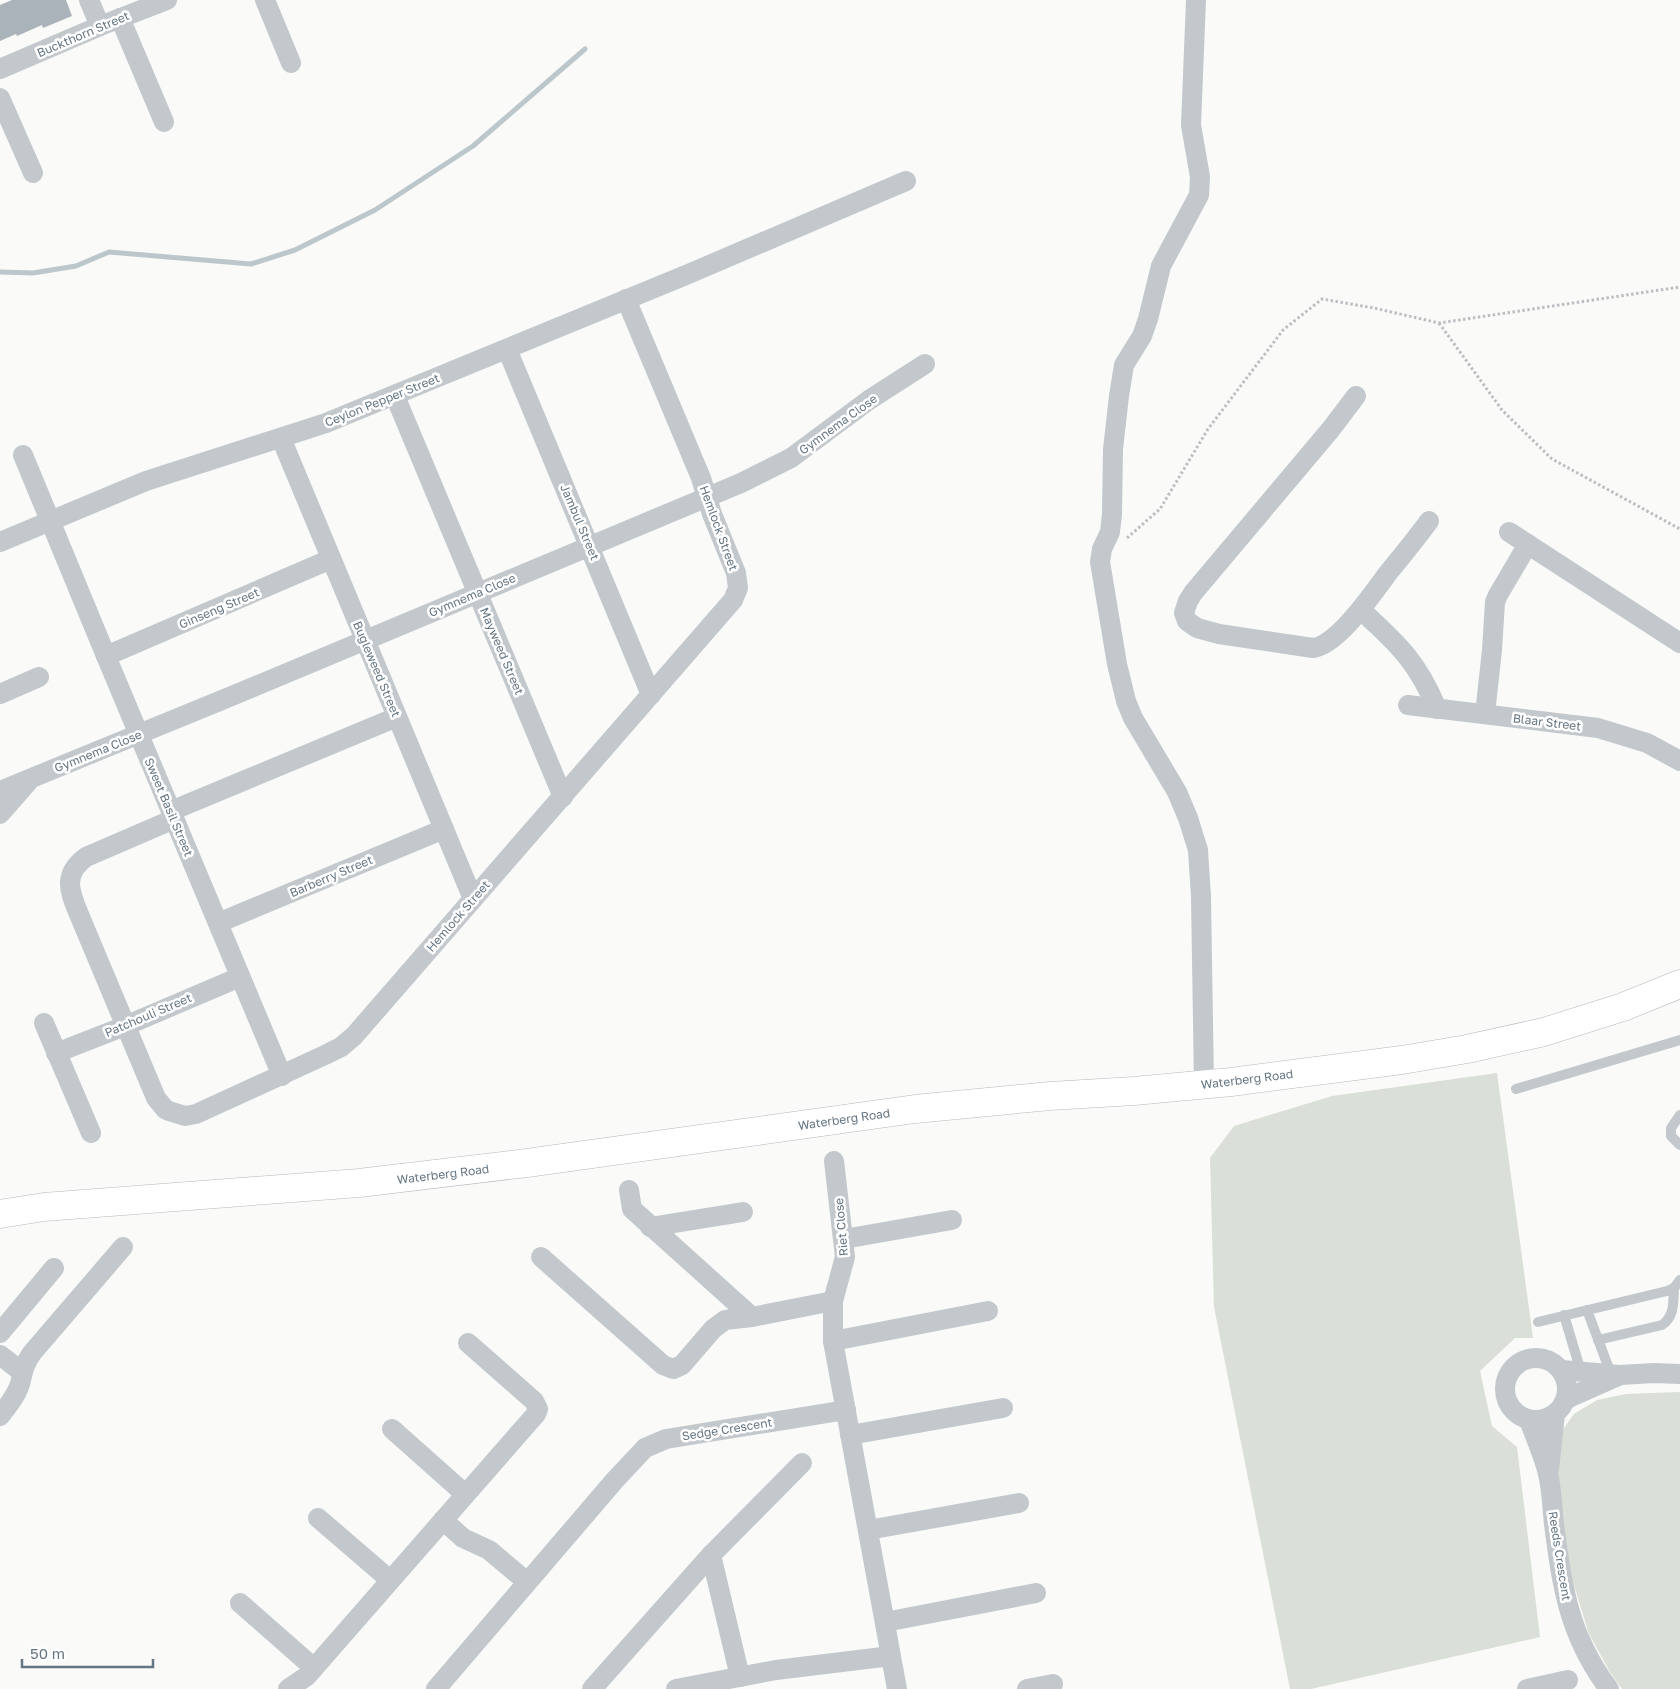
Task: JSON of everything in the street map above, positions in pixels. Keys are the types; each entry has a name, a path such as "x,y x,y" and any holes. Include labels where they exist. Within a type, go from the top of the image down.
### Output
{"street":[{"path":"89,0 100,26"},
{"name":"Buckthorn Street","path":"0,69 100,26 167,0"},
{"path":"265,0 291,63"},
{"path":"1196,0 1191,125 1200,177 1200,188 1192,208 1161,266 1142,336 1124,365 1113,449 1110,532 1102,548 1100,562 1117,664 1126,701 1137,724 1177,792 1198,850 1201,897 1204,1084"},
{"path":"120,18 164,122"},
{"path":"0,98 33,173"},
{"name":"Ceylon Pepper Street","path":"0,542 146,482 326,423 395,396 906,181"},
{"name":"Hemlock Street","path":"397,717 173,815 91,854 76,866 70,878 69,889 156,1098 165,1109 185,1116 196,1114 282,1076 341,1047 354,1036 728,607 738,588 736,574 712,514 708,496 626,299"},
{"name":"Jambul Street","path":"507,349 651,695"},
{"name":"Gymnema Close","path":"0,792 239,694 741,483 791,458 870,400 925,364"},
{"name":"Mayweed Street","path":"395,396 563,797"},
{"path":"1356,396 1331,430 1193,593 1184,613 1187,621 1197,628 1219,634 1312,648 1319,647 1361,610 1429,521"},
{"name":"Bugleweed Street","path":"281,438 473,899"},
{"name":"Sweet Basil Street","path":"24,455 138,734 282,1076"},
{"path":"1509,532 1680,643"},
{"path":"1485,714 1495,602 1528,544"},
{"name":"Ginseng Street","path":"106,656 331,559"},
{"path":"1361,610 1401,647 1416,666 1437,708"},
{"path":"0,694 40,677"},
{"name":"Blaar Street","path":"1408,705 1598,728 1647,743 1680,761"},
{"path":"0,814 31,778"},
{"name":"Barberry Street","path":"218,923 444,829"},
{"name":"Patchouli Street","path":"56,1053 240,977"},
{"name":"Waterberg Road","path":"0,1214 44,1207 360,1183 536,1162 915,1109 1204,1084 1402,1060 1499,1043 1590,1018 1680,984"},
{"path":"44,1023 91,1133"},
{"name":"Riet Close","path":"834,1161 845,1257 833,1301 833,1341 846,1410"},
{"path":"629,1190 632,1210 752,1317"},
{"path":"650,1227 743,1212"},
{"path":"844,1240 952,1220"},
{"path":"0,1416 13,1399 25,1362 122,1247"},
{"path":"541,1257 668,1368 682,1365 713,1329 725,1320 752,1317 833,1301"},
{"path":"0,1333 54,1268"},
{"path":"833,1341 988,1311"},
{"path":"288,1689 307,1676 528,1424 538,1409 534,1400 468,1343"},
{"path":"0,1354 22,1372"},
{"path":"1561,1406 1568,1389 1562,1370 1555,1364 1547,1359 1529,1358 1513,1368 1505,1385 1505,1394 1513,1410 1528,1420 1543,1420 1561,1406 1615,1375"},
{"path":"1562,1370 1615,1375 1680,1374"},
{"name":"Reeds Crescent","path":"1548,1474 1561,1406"},
{"path":"850,1435 1003,1408"},
{"path":"846,1410 897,1689"},
{"name":"Sedge Crescent","path":"436,1689 634,1460 652,1444 687,1435 846,1410"},
{"name":"Reeds Crescent","path":"1528,1420 1548,1474 1559,1566 1568,1607 1581,1642 1597,1672 1609,1689"},
{"path":"392,1429 465,1494"},
{"path":"592,1689 711,1555 802,1463"},
{"path":"868,1530 1019,1503"},
{"path":"318,1518 390,1580"},
{"path":"443,1520 463,1538 489,1550 528,1582"},
{"path":"711,1555 740,1677"},
{"path":"885,1622 1036,1593"},
{"path":"240,1603 314,1668"},
{"path":"676,1689 822,1664 891,1656"},
{"path":"1527,1689 1568,1680"},
{"path":"1026,1689 1053,1684"}],"lane":[{"path":"1516,1089 1680,1040"},
{"path":"1680,1114 1671,1128 1671,1136 1680,1145"},
{"path":"1538,1322 1667,1291 1677,1284"},
{"path":"1598,1340 1662,1325 1667,1322 1672,1314 1677,1284"},
{"path":"1587,1310 1598,1340 1615,1375"},
{"path":"1564,1316 1582,1372"}],"path":[{"path":"1127,538 1160,509 1208,429 1282,330 1322,299 1374,308 1439,323 1680,287"},
{"path":"1439,323 1502,410 1552,459 1680,529"}],"shaded area":[{"path":"1497,1073 1533,1338 1515,1338 1480,1371 1492,1426 1517,1447 1540,1637 1311,1689 1290,1689 1214,1307 1210,1158 1234,1126 1332,1096"},
{"path":"1680,1392 1680,1689 1622,1689 1610,1672 1589,1634 1572,1579 1554,1468 1561,1432 1574,1414 1597,1400 1626,1394"}],"building":[{"path":"12,0 66,0 72,16 43,28 42,25 0,41 0,5"}],"waterway":[{"path":"0,272 33,273 76,266 109,252 251,264 295,250 375,210 473,146 585,49"}]}
